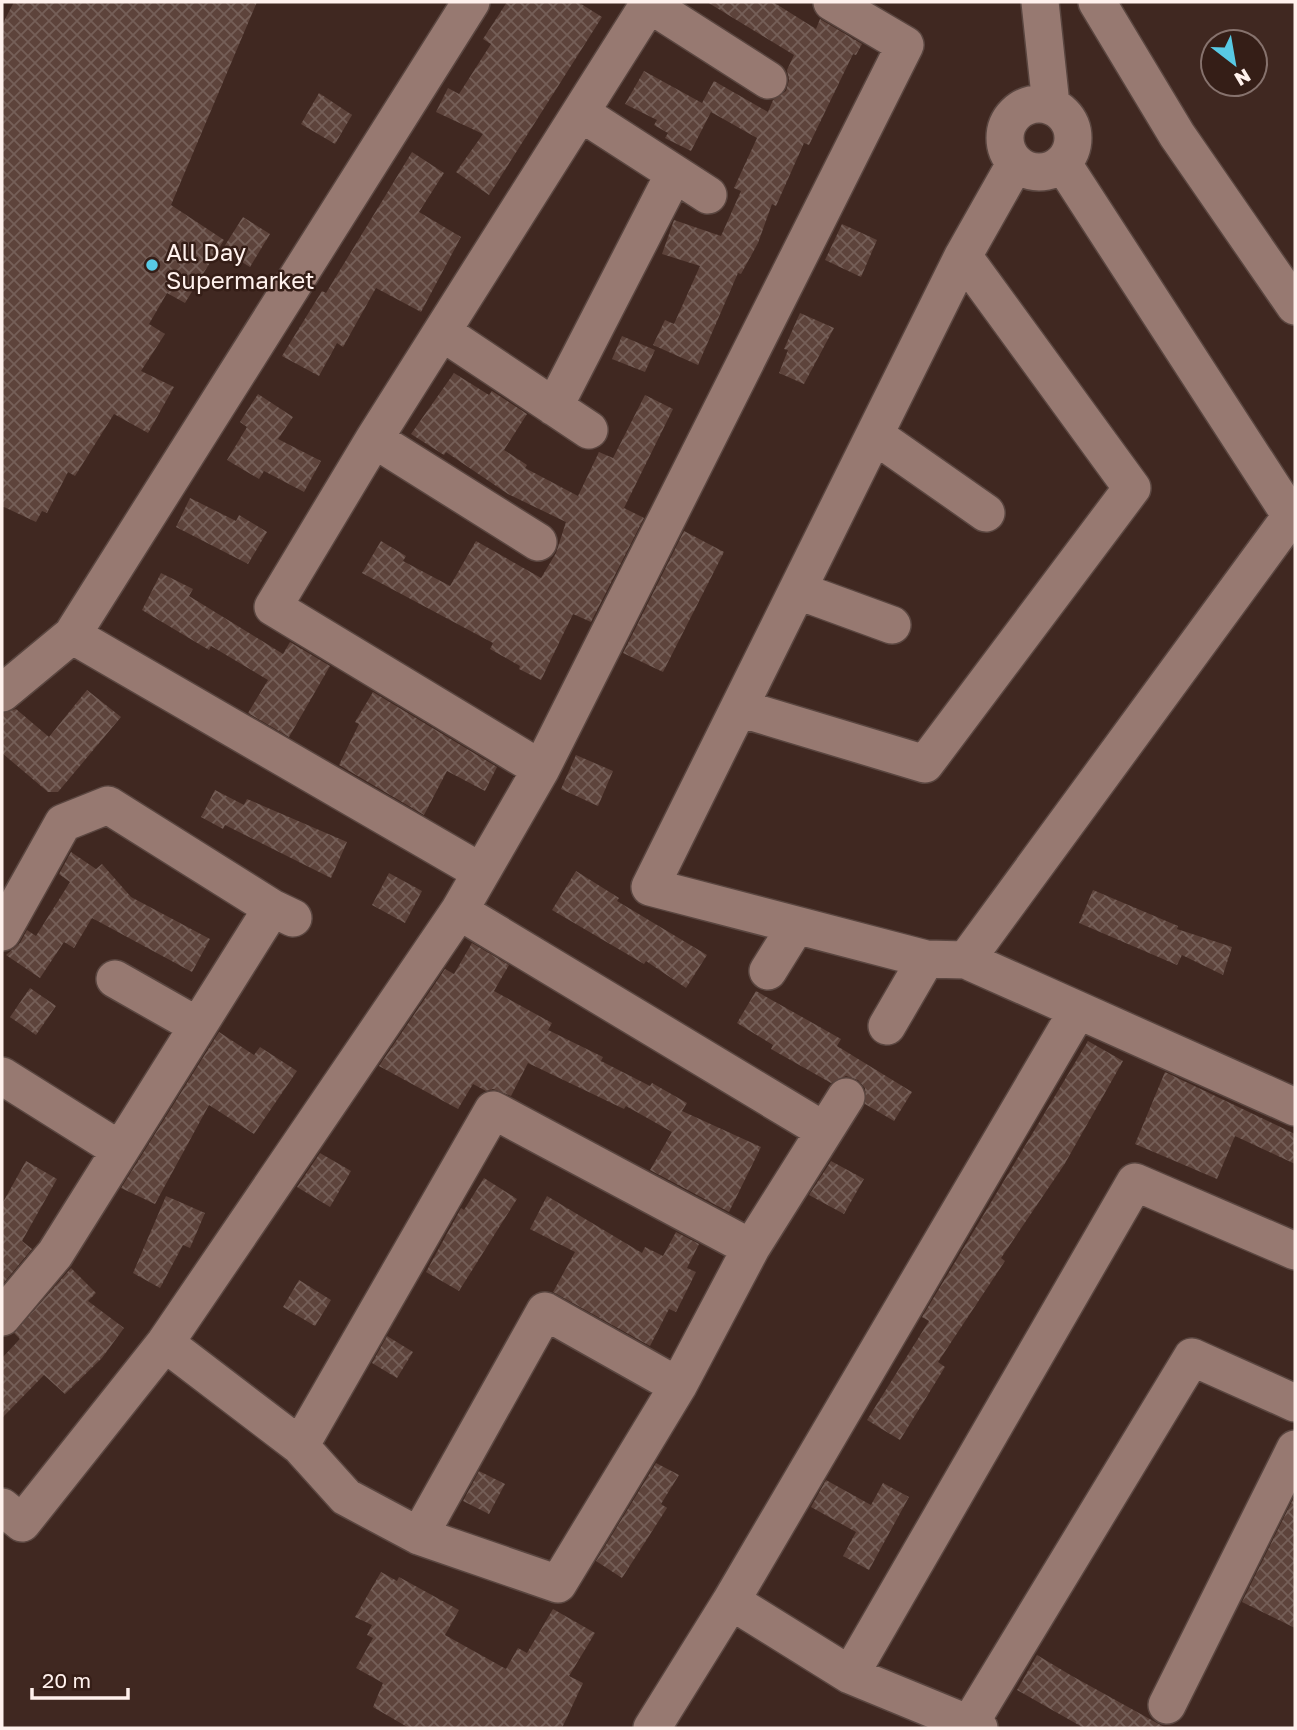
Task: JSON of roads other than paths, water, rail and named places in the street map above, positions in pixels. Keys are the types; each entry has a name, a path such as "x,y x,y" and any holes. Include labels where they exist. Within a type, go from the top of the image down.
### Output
{"street":[{"path":"2,694 72,635 471,2"},
{"path":"2,1507 22,1522 165,1343 459,911 541,769 905,45 832,2"},
{"path":"1040,2 1051,105"},
{"path":"1097,2 1178,135 1295,306"},
{"path":"541,769 273,607 374,439 649,3 768,80"},
{"path":"1032,104 1051,105 1066,115 1073,131 1073,149 1063,164 1048,172 1030,172 1015,163 1005,147 1005,128 1015,113 1032,104"},
{"path":"580,113 708,195"},
{"path":"1015,163 963,256 799,592 650,887 926,959 966,960 1295,1107"},
{"path":"966,960 1291,516 1063,164"},
{"path":"554,407 674,174"},
{"path":"740,708 925,765 1132,488 963,256"},
{"path":"442,332 589,430"},
{"path":"876,436 986,513"},
{"path":"374,439 538,542"},
{"path":"799,592 892,625"},
{"path":"72,635 481,872"},
{"path":"2,932 63,823 108,805 283,913 196,1025 55,1254 2,1317"},
{"path":"459,911 823,1130"},
{"path":"768,971 796,926"},
{"path":"887,1026 926,959"},
{"path":"115,979 196,1025"},
{"path":"652,1728 731,1601 1078,1010"},
{"path":"2,1076 120,1150"},
{"path":"165,1343 300,1446 346,1497 419,1536 558,1584 678,1386 751,1248 846,1097"},
{"path":"300,1446 494,1110 751,1248"},
{"path":"850,1675 1135,1182 1295,1251"},
{"path":"419,1536 545,1311 678,1386"},
{"path":"731,1601 850,1675 975,1726 1192,1357 1295,1403"},
{"path":"1167,1705 1295,1449"}],"place":[{"name":"All Day Supermarket","path":"152,265"}]}
